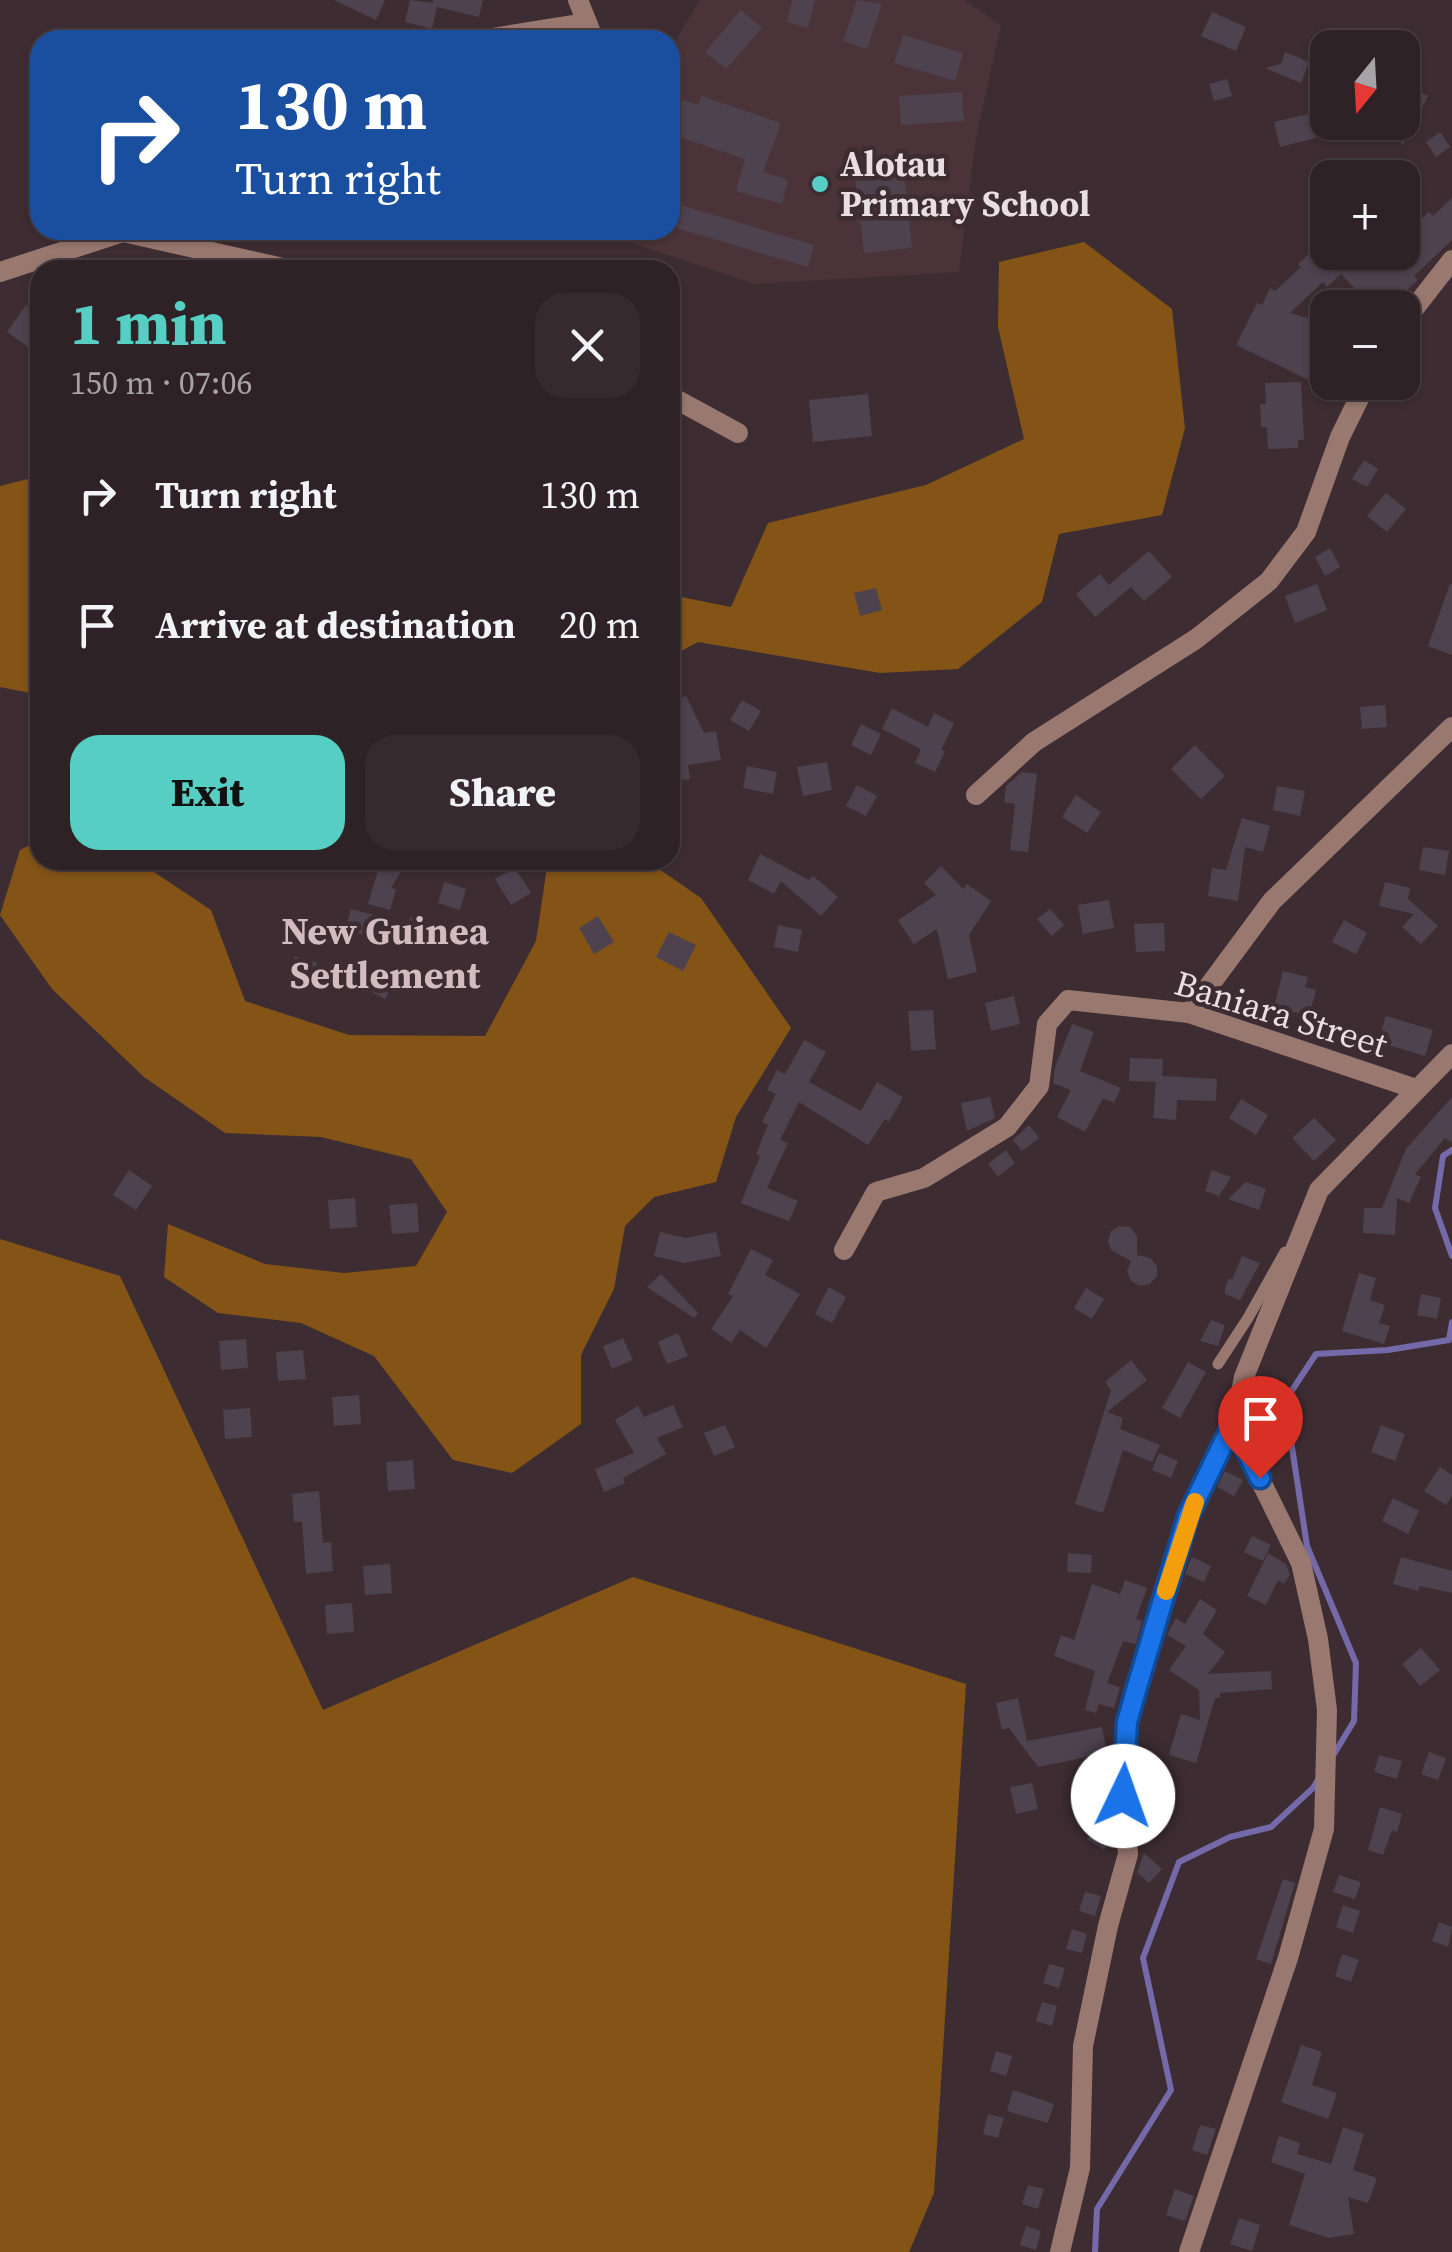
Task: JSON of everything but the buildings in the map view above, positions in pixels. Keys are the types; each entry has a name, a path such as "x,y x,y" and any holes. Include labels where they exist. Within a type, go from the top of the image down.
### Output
{"street":[{"path":"578,0 590,30"},
{"path":"37,260 98,240"},
{"path":"158,240 247,260"},
{"path":"1420,301 1452,260"},
{"path":"0,272 30,262"},
{"path":"976,795 1034,742 1196,639 1269,581 1306,532 1340,436 1358,400"},
{"path":"680,401 738,433"},
{"path":"1189,1013 1272,901 1452,727"},
{"name":"Baniara Street","path":"844,1250 876,1192 924,1178 1007,1127 1039,1086 1047,1024 1068,1000 1189,1013 1416,1089"},
{"path":"1060,2252 1080,2168 1083,2046 1108,1926 1128,1854 1123,1796 1127,1722 1188,1516 1236,1417 1244,1376 1320,1190 1452,1054"},
{"path":"1189,2252 1288,1958 1324,1829 1327,1710 1318,1639 1301,1563 1246,1450 1236,1417"}],"lane":[{"path":"1218,1364 1320,1190"}],"shaded area":[{"name":"Alotau Primary School","path":"700,0 964,0 1001,25 976,138 959,272 754,284 623,240 680,240 680,33"},
{"path":"1084,242 1172,309 1185,428 1162,515 1059,534 1042,602 958,669 880,673 698,642 680,652 680,592 681,597 731,607 768,523 926,485 1024,439 998,327 999,262"},
{"path":"30,478 30,693 0,687 0,486"},
{"path":"30,845 30,870 151,870 211,910 245,1001 349,1035 485,1036 536,941 547,870 660,870 701,898 791,1028 736,1117 716,1182 654,1197 625,1226 614,1289 581,1355 581,1424 512,1473 453,1460 374,1356 301,1323 218,1313 164,1277 168,1224 265,1264 344,1273 416,1266 447,1212 411,1159 321,1137 225,1133 144,1077 52,989 0,915 20,850"},
{"path":"0,1239 120,1276 323,1710 633,1577 966,1684 934,2193 909,2252 0,2252"}],"waterway":[{"path":"1452,1150 1443,1156 1435,1208 1452,1256"},
{"path":"1334,1754 1354,1721 1356,1663 1307,1546 1285,1401 1316,1354 1388,1350 1449,1340 1452,1322"},
{"path":"1095,2252 1097,2209 1171,2090 1143,1958 1179,1862 1230,1837 1271,1827 1319,1778"}],"slow traffic":[{"path":"1166,1591 1195,1502"}],"place":[{"name":"Alotau Primary School","path":"820,184"}],"district":[{"name":"New Guinea Settlement","path":"385,953"}],"route":[{"path":"1123,1796 1127,1722 1137,1687 1188,1516 1236,1417 1260,1478"}]}
